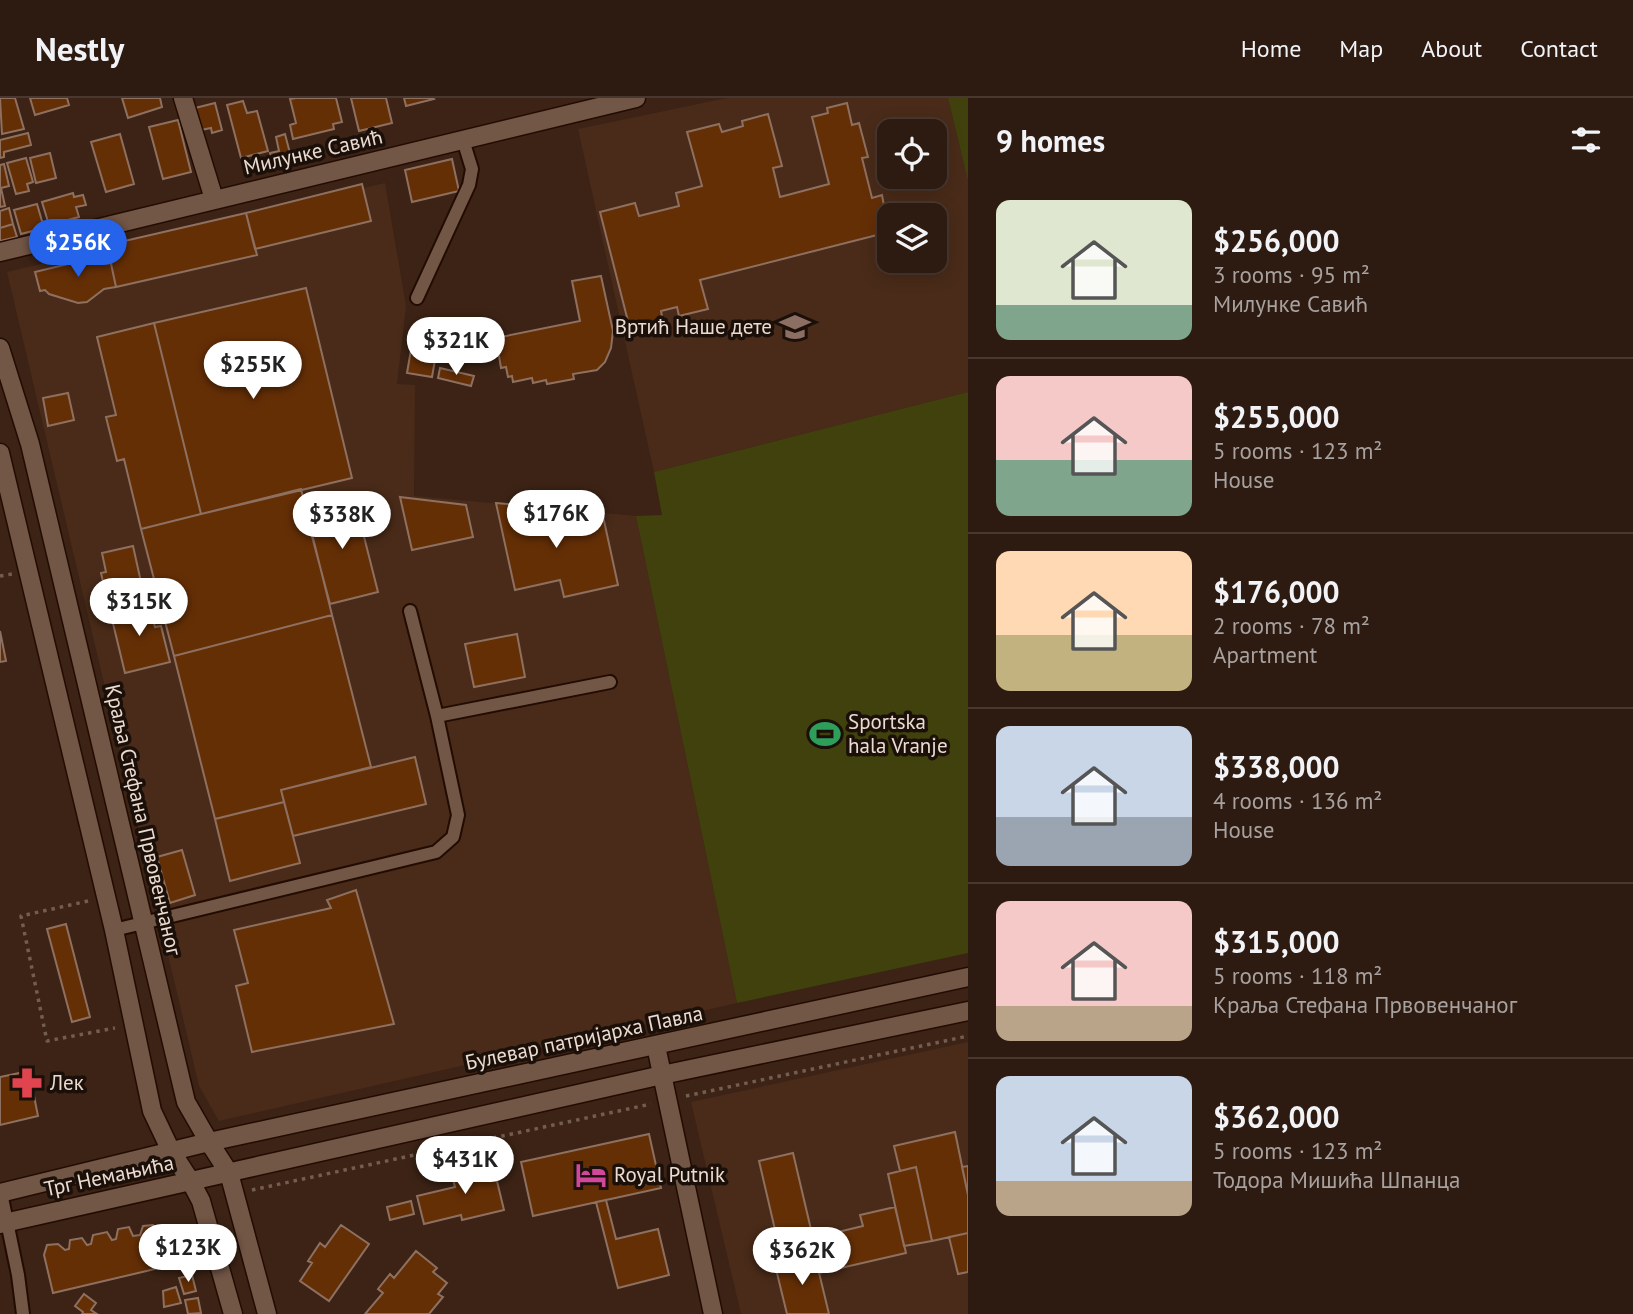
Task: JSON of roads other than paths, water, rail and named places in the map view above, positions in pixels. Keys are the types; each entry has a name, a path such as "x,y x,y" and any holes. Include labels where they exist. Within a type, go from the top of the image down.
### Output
{"street":[{"path":"183,98 214,199"},
{"name":"Милунке Савић","path":"0,252 636,98"},
{"name":"Краља Стефана Првовенчаног","path":"0,348 30,443 186,1102 229,1173 267,1314"},
{"path":"30,443 0,452 114,930 152,1111 171,1151 201,1201 233,1314"},
{"name":"Булевар патријарха Павла","path":"209,1142 968,977"},
{"path":"229,1173 662,1075 968,1011"},
{"path":"656,1046 713,1314"},
{"name":"Трг Немањића","path":"0,1193 209,1142"},
{"name":"Трг Немањића","path":"4,1223 229,1173"}],"lane":[{"path":"417,298 469,185 472,169 463,140"},
{"path":"114,930 436,852 453,837 458,814 437,716 410,611"},
{"path":"437,716 610,682"},
{"path":"0,1193 4,1223 18,1275 23,1314"}],"place":[{"name":"Вртић Наше дете","path":"795,327"},
{"name":"Sportska hala Vranje","path":"825,734"},
{"name":"Лек","path":"27,1083"},
{"name":"Royal Putnik","path":"591,1175"}]}
